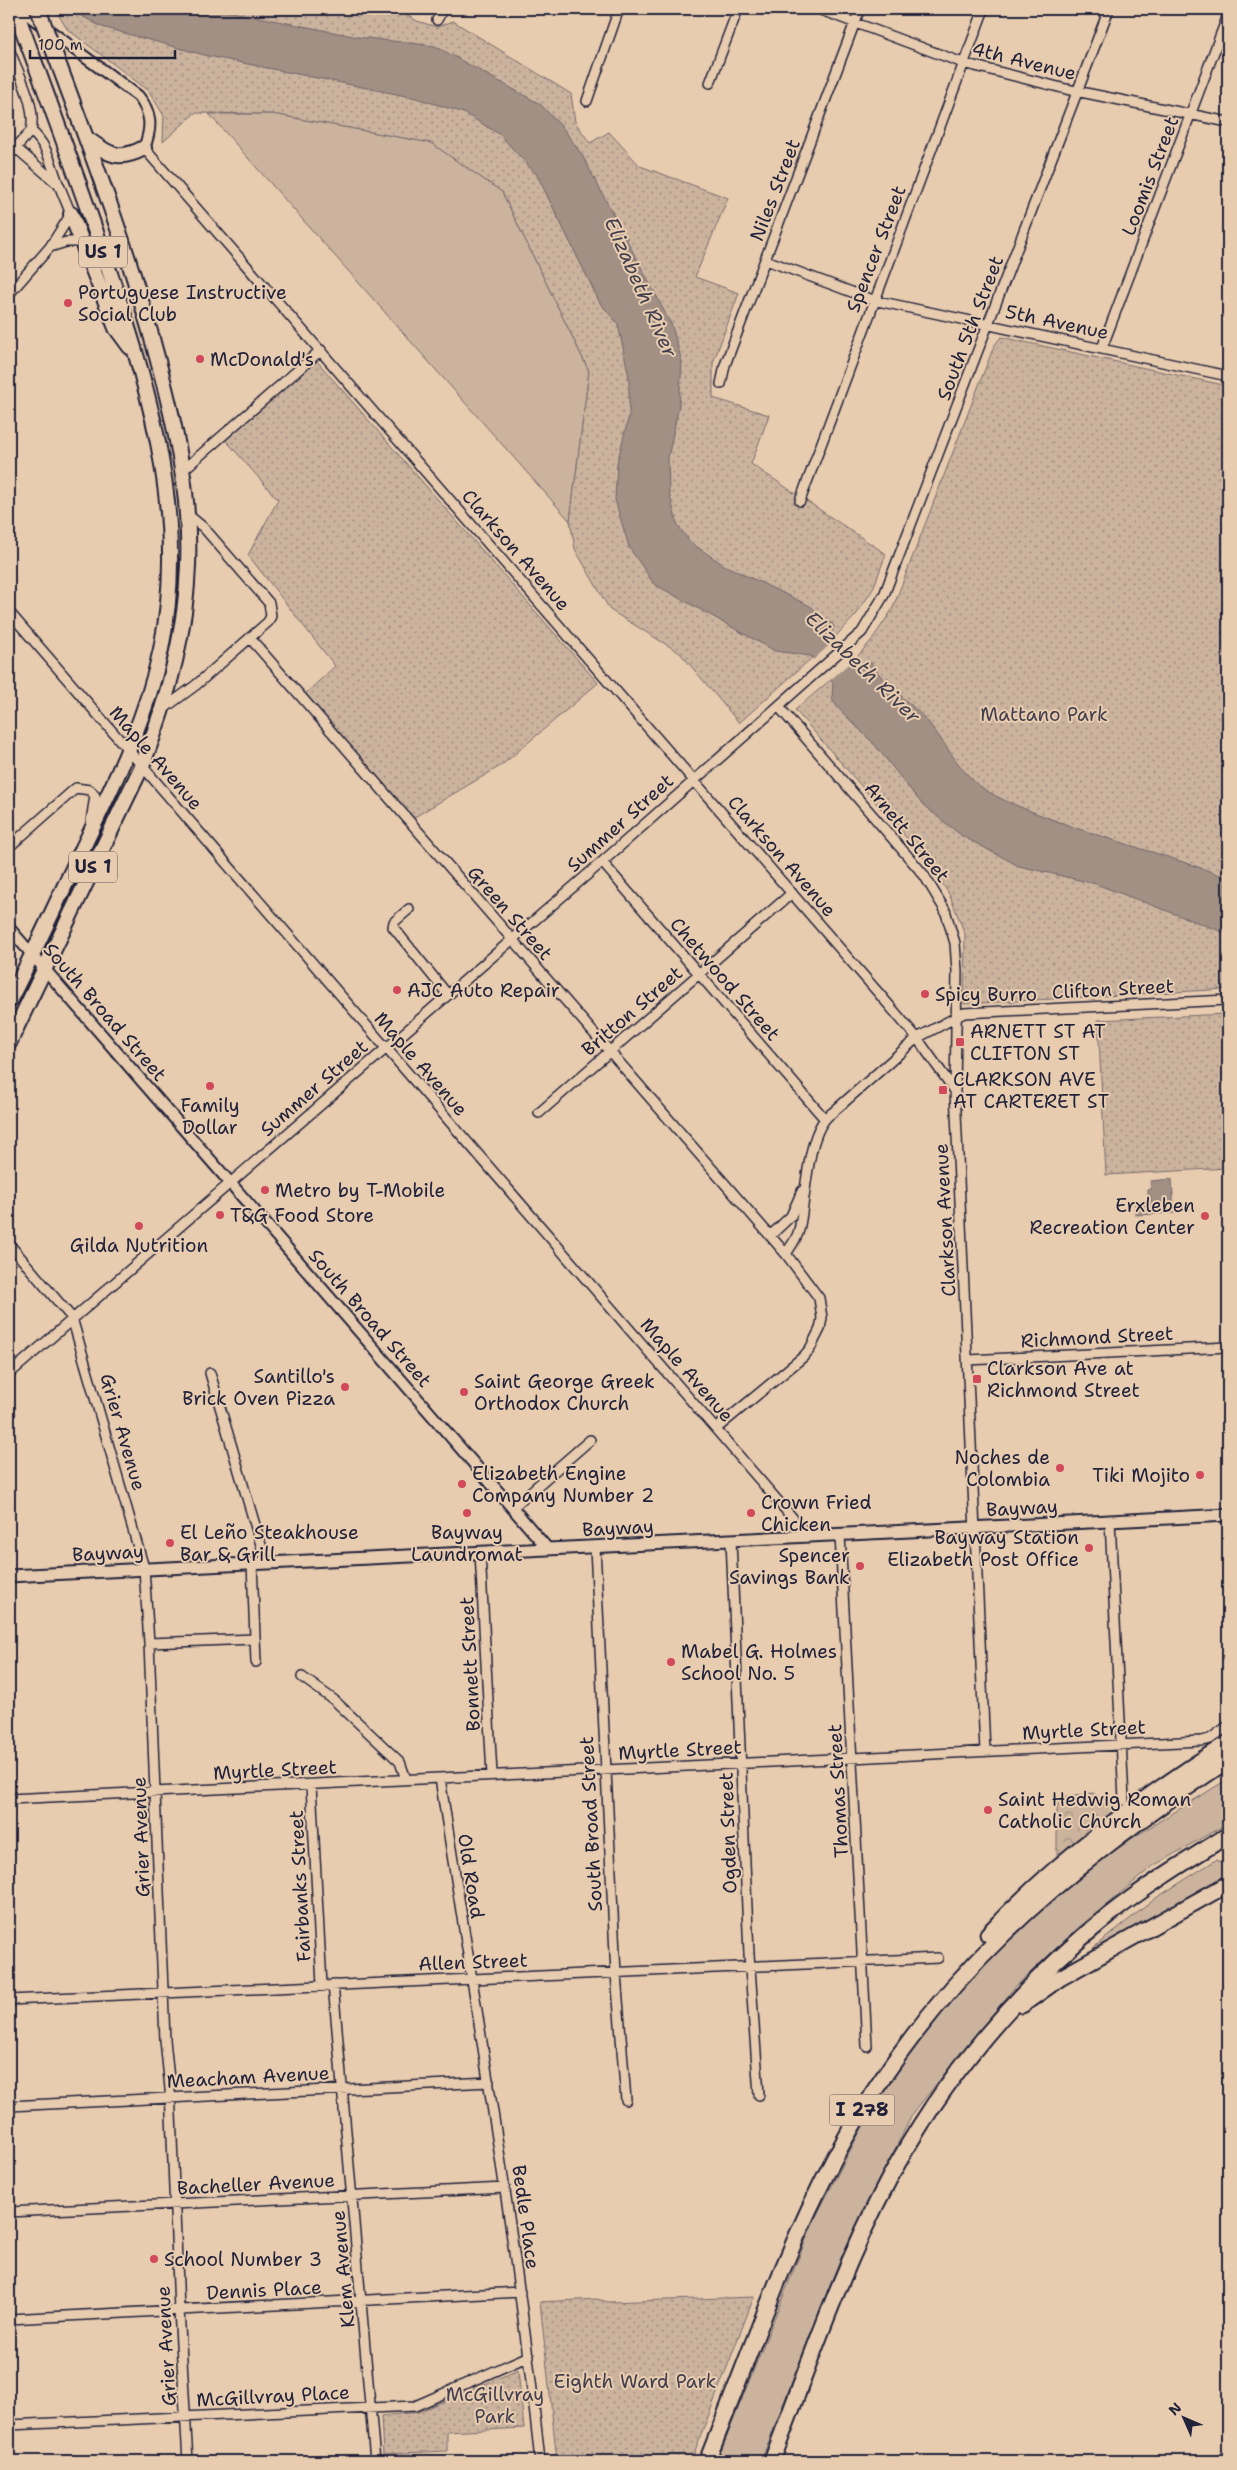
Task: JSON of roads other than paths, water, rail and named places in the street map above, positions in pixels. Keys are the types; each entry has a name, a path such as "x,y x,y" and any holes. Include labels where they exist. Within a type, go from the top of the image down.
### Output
{"highway":[{"name":"US 1","path":"9,1001 129,751 147,703 159,657 170,594 170,539 163,473 151,407 137,356 75,171 15,9"},
{"name":"US 1","path":"9,1043 142,766 171,683 184,610 188,565 188,514 182,471 171,408 146,315 118,228 38,9"},
{"path":"86,138 103,150 116,156 132,155 144,148"},
{"path":"71,214 116,328 137,356"},
{"path":"926,2017 969,1955 1048,1874 1111,1822 1228,1742"},
{"path":"1124,1833 1228,1760"},
{"name":"I 278","path":"707,2461 789,2255 817,2193 867,2101 926,2017 962,1975 1024,1913 1071,1873 1124,1833 1228,1771"},
{"name":"I 278","path":"772,2461 842,2281 885,2187 943,2092 995,2026 1042,1975 1094,1928 1144,1889 1228,1834"},
{"path":"1193,1857 1228,1841"},
{"path":"995,2026 1060,1978 1228,1884"}],"main road":[{"name":"Bayway","path":"9,1576 1228,1515"}],"street":[{"path":"20,9 138,96 147,108 150,121 144,148"},
{"path":"437,20 443,9"},
{"path":"586,101 619,9"},
{"path":"710,82 738,9"},
{"name":"4th Avenue","path":"818,9 963,64 1078,91 1228,122"},
{"name":"Niles Street","path":"721,384 725,365 860,9"},
{"name":"Spencer Street","path":"800,501 984,9"},
{"name":"South 5th Street","path":"845,649 870,620 884,595 1109,9"},
{"name":"Loomis Street","path":"1102,348 1228,15"},
{"path":"9,48 34,121 31,131 9,155"},
{"path":"9,294 50,247 71,214 46,150 40,138 31,131"},
{"path":"16,148 59,185"},
{"name":"Clarkson Avenue","path":"144,148 917,1038 955,1091 985,1751"},
{"path":"50,247 66,242 81,242"},
{"name":"5th Avenue","path":"766,260 874,300 1228,376"},
{"path":"182,471 321,350"},
{"path":"162,710 250,638 268,622 271,616 269,602 204,528 188,514"},
{"name":"Maple Avenue","path":"9,612 385,1049 717,1428 809,1537"},
{"name":"Green Street","path":"250,638 786,1254 819,1298 822,1318 820,1329 810,1349 717,1428"},
{"name":"Summer Street","path":"9,1374 602,862 694,779 845,649"},
{"name":"Arnett Street","path":"779,707 924,875 936,893 950,923 955,943 957,971 955,1091"},
{"path":"9,847 76,788 90,790 95,796 88,837"},
{"name":"Chetwood Street","path":"602,862 824,1118"},
{"name":"Britton Street","path":"539,1113 792,893"},
{"path":"408,909 394,922 393,927 448,995"},
{"name":"South Broad Street","path":"9,928 548,1549"},
{"name":"Clifton Street","path":"824,1118 832,1114 917,1038 940,1027 955,1016 964,1013 1228,1000"},
{"path":"786,1254 799,1232 806,1182 818,1126 824,1118"},
{"path":"770,1236 791,1216 806,1182"},
{"name":"Grier Avenue","path":"9,1244 72,1318 144,1568 156,1792 163,1992 171,2098 179,2310 188,2461"},
{"name":"Richmond Street","path":"968,1360 1228,1347"},
{"path":"210,1374 266,1562"},
{"path":"513,1507 590,1440"},
{"path":"1110,1521 1124,1800"},
{"name":"Thomas Street","path":"840,1535 853,1758 866,2046"},
{"name":"Ogden Street","path":"731,1540 750,1968 759,2095"},
{"name":"South Broad Street","path":"595,1547 616,1974 626,2100"},
{"name":"Bonnett Street","path":"480,1552 492,1775"},
{"path":"252,1563 256,1662"},
{"path":"149,1644 255,1639"},
{"path":"302,1677 334,1700 400,1762 406,1779"},
{"name":"Myrtle Street","path":"9,1799 1201,1741 1210,1738 1228,1726"},
{"name":"Old Road","path":"440,1778 472,1978"},
{"name":"Fairbanks Street","path":"311,1785 322,1985"},
{"name":"Allen Street","path":"9,2000 938,1958"},
{"name":"Bedle Place","path":"472,1978 520,2292 540,2461"},
{"name":"Klem Avenue","path":"333,1984 372,2408 375,2461"},
{"name":"Meacham Avenue","path":"9,2106 489,2082"},
{"name":"Bacheller Avenue","path":"9,2212 505,2188"},
{"name":"Dennis Place","path":"9,2319 362,2302 520,2292"},
{"name":"McGillvray Place","path":"9,2425 372,2408 421,2404 529,2356"}],"water":[{"name":"Elizabeth River","path":"69,9 217,9 358,37 435,46 540,104 563,128 582,155 672,326 682,362 679,405 668,458 669,493 678,526 691,543 724,565 810,606 834,626 831,635 859,663 871,663 884,680 929,723 969,776 989,792 1057,821 1228,878 1228,934 1096,884 1019,866 962,836 922,804 874,744 838,708 832,699 833,683 811,656 775,651 654,584 629,547 615,500 617,463 629,416 629,377 618,324 600,303 537,175 499,134 464,113 416,98 208,56 102,27"},
{"path":"1172,1179 1174,1213 1135,1215 1135,1202 1151,1201 1151,1196 1148,1196 1148,1190 1151,1189 1150,1181"}],"place":[{"name":"Portuguese Instructive Social Club","path":"68,303"},
{"name":"McDonald's","path":"200,359"},
{"name":"AJC Auto Repair","path":"397,990"},
{"name":"Spicy Burro","path":"925,994"},
{"name":"ARNETT ST AT CLIFTON ST","path":"960,1042"},
{"name":"Family Dollar","path":"210,1086"},
{"name":"CLARKSON AVE AT CARTERET ST","path":"943,1090"},
{"name":"Metro by T-Mobile","path":"265,1190"},
{"name":"T&G Food Store","path":"220,1215"},
{"name":"Erxleben Recreation Center","path":"1205,1216"},
{"name":"Gilda Nutrition","path":"139,1226"},
{"name":"Clarkson Ave at Richmond Street","path":"977,1379"},
{"name":"Santillo's Brick Oven Pizza","path":"345,1387"},
{"name":"Saint George Greek Orthodox Church","path":"464,1392"},
{"name":"Noches de Colombia","path":"1060,1468"},
{"name":"Tiki Mojito","path":"1200,1475"},
{"name":"Elizabeth Engine Company Number 2","path":"462,1484"},
{"name":"Bayway Laundromat","path":"467,1513"},
{"name":"Crown Fried Chicken","path":"751,1513"},
{"name":"El Leño Steakhouse Bar & Grill","path":"170,1543"},
{"name":"Bayway Station Elizabeth Post Office","path":"1089,1548"},
{"name":"Spencer Savings Bank","path":"860,1566"},
{"name":"Mabel G. Holmes School No. 5","path":"671,1662"},
{"name":"Saint Hedwig Roman Catholic Church","path":"988,1810"},
{"name":"School Number 3","path":"154,2259"}],"park label":[{"name":"Mattano Park","path":"1044,714"},
{"name":"Eighth Ward Park","path":"635,2381"},
{"name":"McGillvray Park","path":"495,2405"}]}
